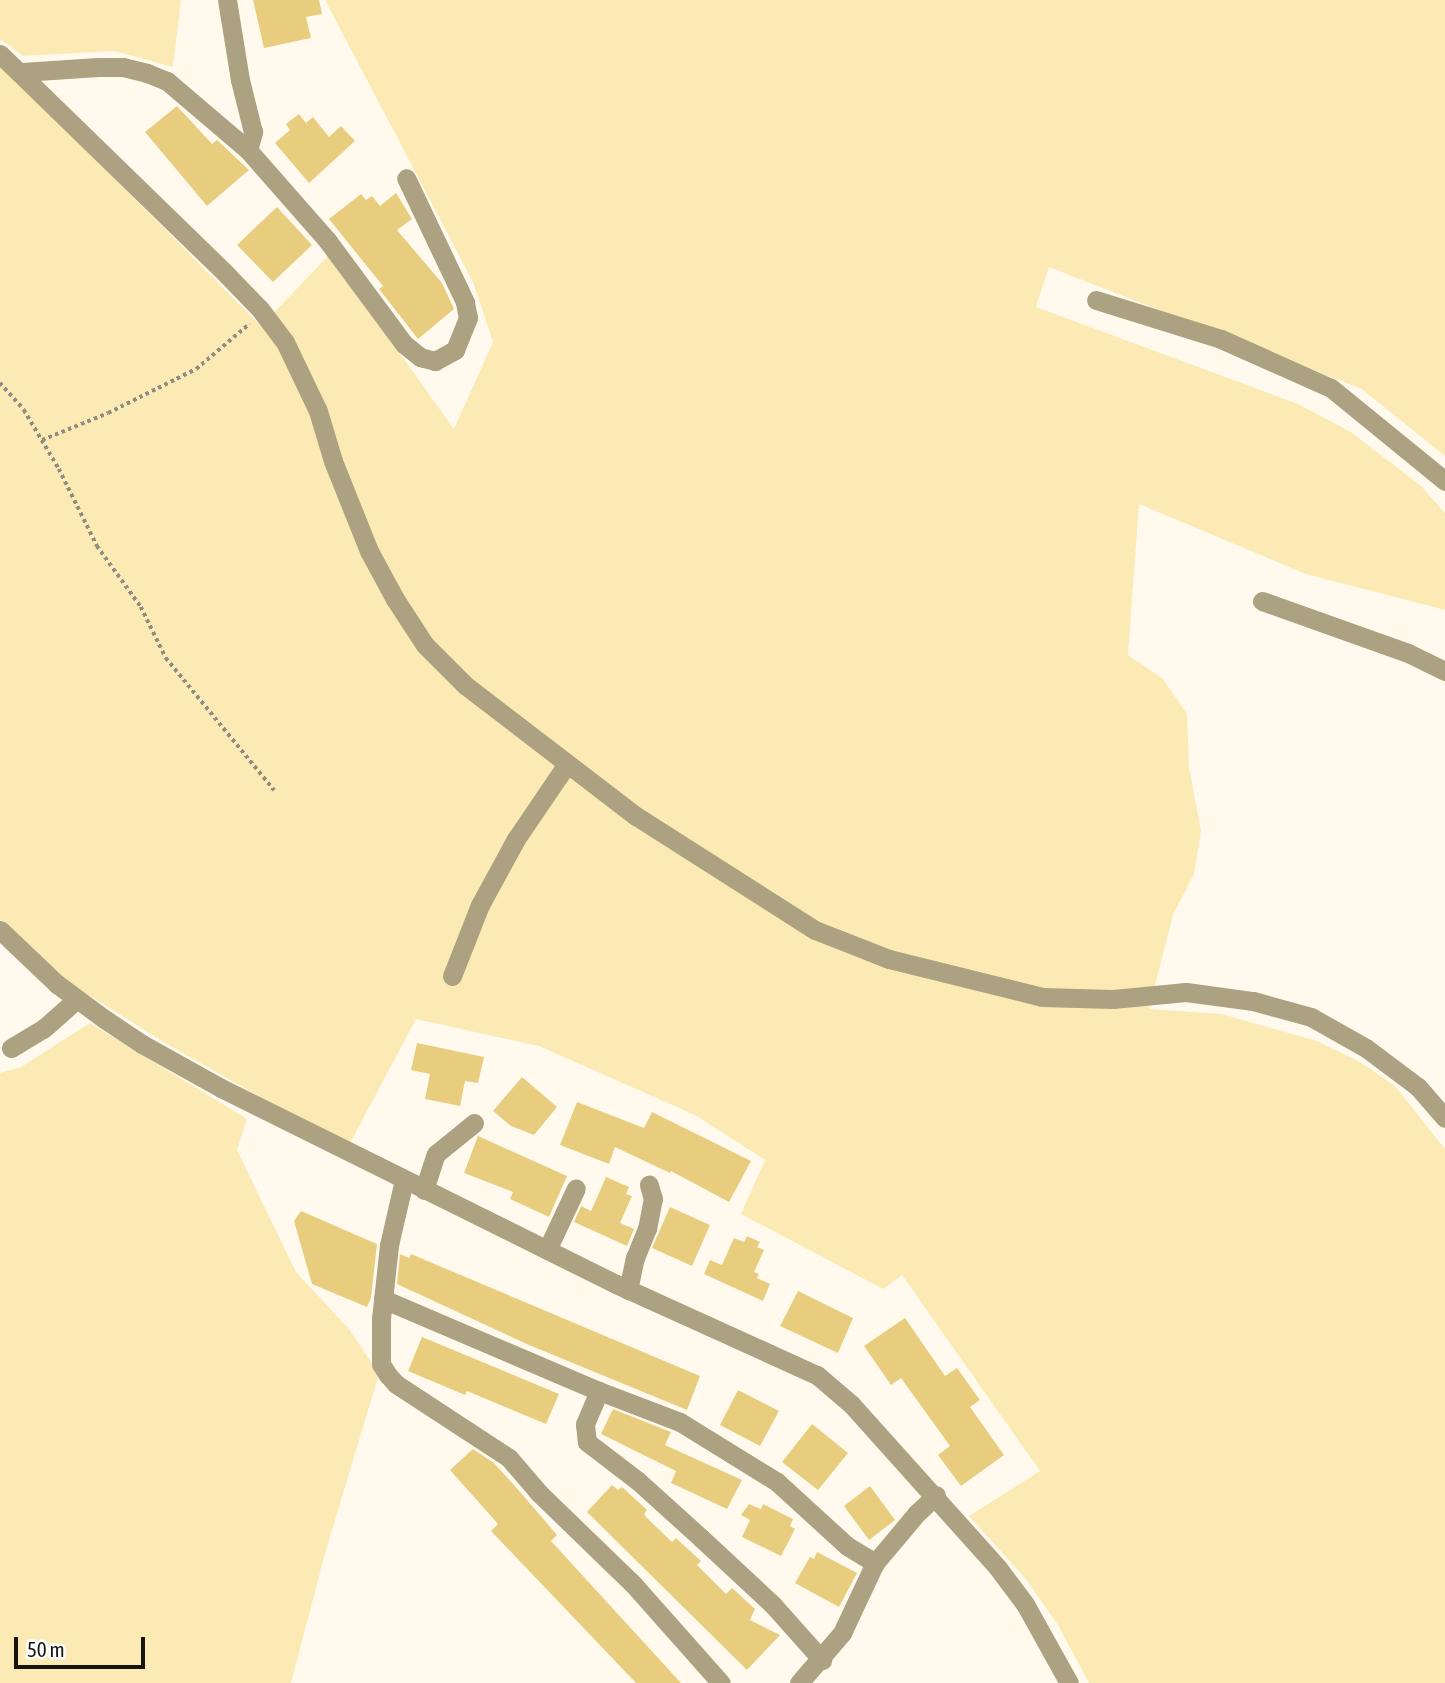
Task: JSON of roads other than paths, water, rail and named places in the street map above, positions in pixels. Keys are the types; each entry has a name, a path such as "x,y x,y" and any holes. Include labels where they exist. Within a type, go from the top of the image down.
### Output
{"street":[{"path":"227,0 240,80 253,132 248,150"},
{"path":"0,54 22,72 128,181 260,309 285,342 318,411 333,461 369,551 395,599 425,645 466,685 636,816 815,930 889,959 1042,997 1113,999 1186,992 1253,1001 1311,1017 1366,1048 1418,1087 1445,1118"},
{"path":"22,72 72,71 98,67 147,73 167,81 248,150 327,240 404,344 420,357 435,361 455,350 468,318 465,302 406,178"},
{"path":"1096,300 1221,339 1331,388 1445,481"},
{"path":"1262,601 1408,653 1445,671"},
{"path":"452,976 480,905 516,839 567,764"},
{"path":"0,930 57,984 142,1044 303,1131 628,1290 817,1375 851,1404 936,1496 1025,1604 1069,1683"},
{"path":"11,1048 43,1029 77,999"},
{"path":"424,1190 436,1154 474,1123"},
{"path":"404,1180 389,1245 383,1299 381,1364 396,1384 509,1458 539,1493 633,1584 721,1683"},
{"path":"628,1290 635,1258 647,1229 653,1199 649,1185"},
{"path":"547,1250 576,1188"},
{"path":"383,1299 599,1391 680,1422 777,1482 847,1546 875,1563"},
{"path":"599,1391 585,1424 587,1442 638,1481 710,1546 773,1605 822,1660"},
{"path":"799,1683 822,1660 848,1622 875,1563 917,1513 936,1496"}]}
